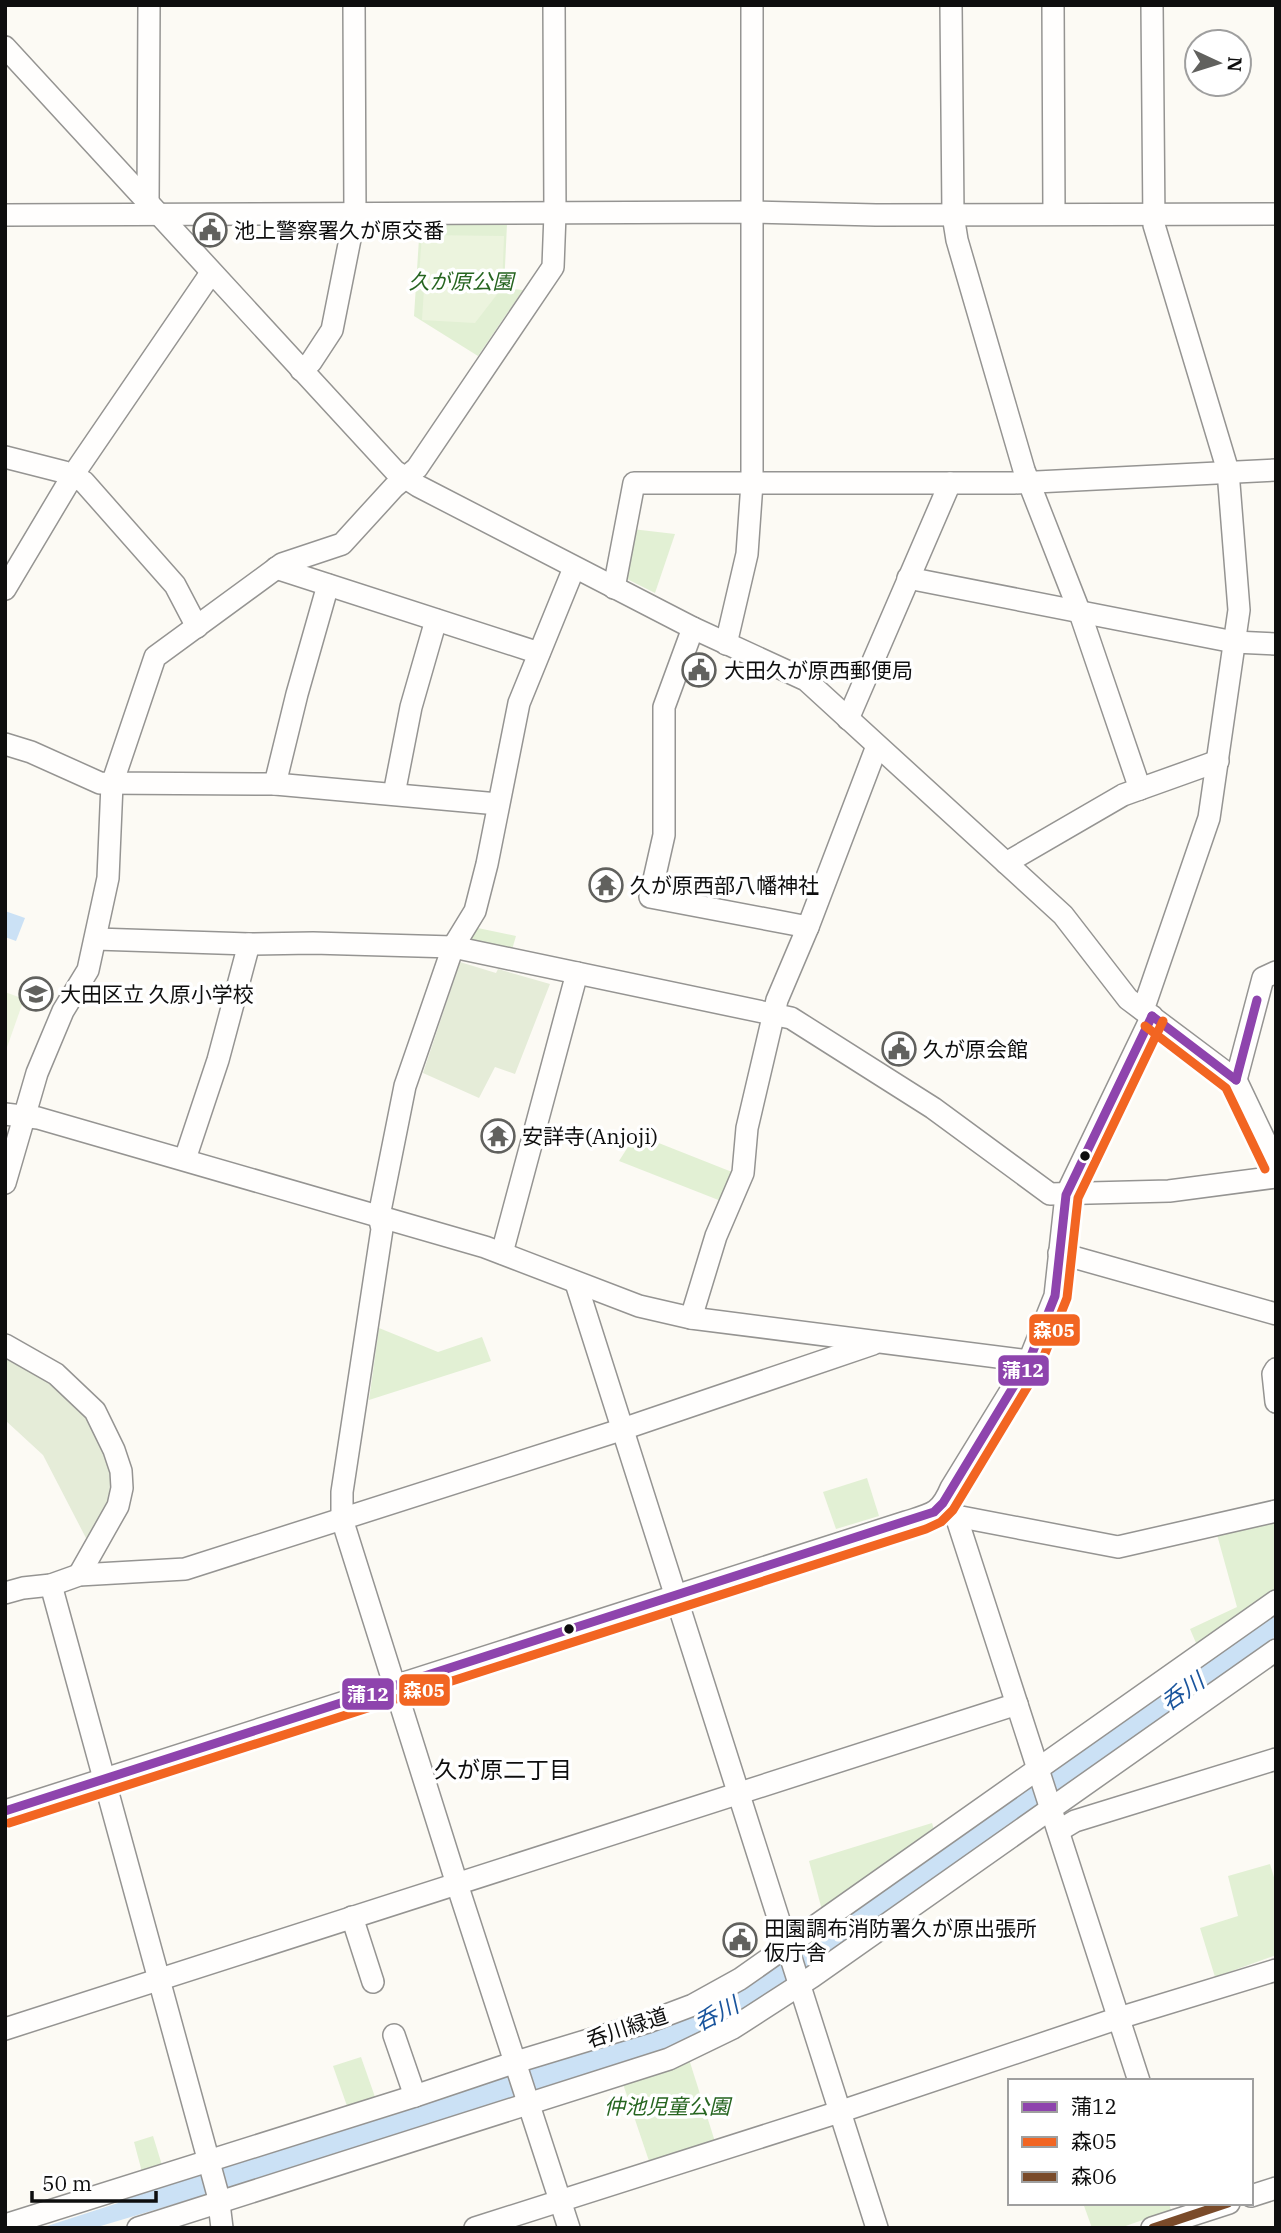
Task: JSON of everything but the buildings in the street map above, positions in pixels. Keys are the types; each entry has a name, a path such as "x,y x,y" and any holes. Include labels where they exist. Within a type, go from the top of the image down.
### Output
{"street":[{"path":"149,5 153,210"},
{"path":"301,370 311,362 332,330 355,214 354,5"},
{"path":"5,1184 15,1115 37,1073 63,1011 88,970 108,878 112,784 155,657 276,568 342,544 417,468 552,267 555,214 554,5"},
{"path":"726,644 747,554 752,483 752,5"},
{"path":"951,5 953,215 957,240 1028,481 1080,613 1140,789"},
{"path":"1053,5 1054,214"},
{"path":"1138,2079 1060,1830 950,1511 951,1488 1029,1361 1055,1296 1066,1195 1147,1013 1209,818 1239,610 1228,471 1154,225 1152,5"},
{"path":"5,47 404,479 693,628 806,680 1063,915 1122,993 1236,1080 1268,1131 1276,1164"},
{"path":"5,215 153,210 355,214 1276,214"},
{"path":"5,589 73,475 211,273"},
{"path":"5,457 73,475 84,482 175,585 197,627"},
{"path":"614,588 634,483 1014,483 1276,470"},
{"path":"848,719 950,483"},
{"path":"276,568 540,653"},
{"path":"569,2228 342,1519 341,1492 382,1229 379,1216 405,1086 453,947 475,911 519,703 574,568"},
{"path":"908,578 1234,642 1276,644"},
{"path":"275,784 328,585"},
{"path":"394,794 411,707 436,620"},
{"path":"693,628 664,707 664,835 650,897 808,927"},
{"path":"5,744 31,752 100,783 275,784 498,804"},
{"path":"691,1318 716,1236 743,1174 747,1128 777,1000 808,927 877,746"},
{"path":"1006,863 1123,795 1218,761"},
{"path":"96,939 453,947 791,1018 933,1108 1050,1194 1169,1191 1276,1177"},
{"path":"186,1159 218,1060 248,944"},
{"path":"1236,1080 1267,1001 1263,978 1276,971"},
{"path":"502,1252 578,973"},
{"path":"15,1115 186,1159 502,1252 639,1306 691,1318 1029,1361"},
{"path":"1059,1253 1276,1314"},
{"path":"576,1283 877,2228"},
{"path":"5,1593 51,1585 79,1575 185,1569 622,1429 879,1343"},
{"path":"5,1345 55,1374 95,1411 117,1460 122,1488 118,1506 79,1575"},
{"path":"1276,1369 1273,1374 1276,1402"},
{"path":"5,1811 928,1515 950,1511 1118,1547 1276,1511"},
{"path":"51,1585 219,2198 222,2228"},
{"name":"呑川緑道","path":"5,2225 209,2164 648,2022 693,2005 787,1949 1276,1601"},
{"path":"138,2228 219,2198 529,2099 669,2059 733,2028 1276,1650"},
{"path":"5,2029 1017,1704"},
{"path":"1060,1830 1075,1821 1276,1759"},
{"path":"352,1917 373,1982"},
{"path":"475,2228 839,2112 1119,2018 1276,1970"},
{"path":"394,2035 415,2096"},
{"path":"1253,2195 1276,2188"},
{"path":"1152,2228 1221,2205"}],"green space":[{"name":"久が原公園","path":"420,223 507,224 504,288 523,290 478,356 414,316"},
{"name":"久が原公園","path":"422,235 504,236 502,288 475,323 422,320 424,289 418,289"},
{"path":"632,529 675,534 655,593 623,577"},
{"path":"473,927 516,936 511,953 467,939"},
{"path":"460,962 496,973 498,969 550,984 515,1074 495,1067 479,1098 423,1073"},
{"path":"5,992 24,999 5,1053"},
{"path":"641,1136 732,1172 721,1201 619,1161 633,1139"},
{"path":"379,1328 438,1352 482,1337 491,1361 369,1400"},
{"path":"5,1359 54,1383 88,1416 111,1467 109,1503 87,1540 43,1455 5,1420"},
{"path":"867,1478 879,1516 836,1529 823,1492"},
{"path":"1276,1518 1276,1598 1199,1650 1190,1629 1237,1607 1216,1531"},
{"path":"932,1823 935,1833 823,1914 809,1861"},
{"path":"1270,1864 1276,1884 1276,1955 1215,1977 1200,1928 1238,1916 1228,1876"},
{"path":"361,2057 375,2097 347,2106 333,2066"},
{"name":"仲池児童公園","path":"689,2059 716,2145 650,2164 622,2081"},
{"path":"153,2136 162,2165 142,2172 134,2142"},
{"path":"1084,2205 1170,2205 1171,2210 1120,2228 1092,2228"}],"water":[{"path":"5,911 25,918 16,941 5,937"},
{"name":"呑川","path":"1276,1605 1276,1636 1044,1807 727,2026 672,2048 426,2129 94,2228 41,2228 118,2203 119,2199 692,2012"}],"transit line":[{"name":"蒲12","path":"1236,1080 1257,1000"},
{"name":"蒲12","path":"1152,1016 1236,1080"},
{"name":"蒲12","path":"5,1811 934,1512 943,1503 1029,1361 1055,1296 1066,1195 1152,1016"},
{"name":"森05","path":"9,1823 941,1522 953,1510 1040,1366 1067,1298 1078,1198 1163,1021"},
{"name":"森05","path":"1145,1026 1226,1088 1265,1169"},
{"name":"森06","path":"1153,2228 1222,2205"}],"place":[{"name":"池上警察署久が原交番","path":"210,230"},
{"name":"大田久が原西郵便局","path":"699,670"},
{"name":"久が原西部八幡神社","path":"606,885"},
{"name":"大田区立 久原小学校","path":"36,994"},
{"name":"久が原会館","path":"899,1049"},
{"name":"安詳寺(Anjoji)","path":"498,1136"},
{"name":"田園調布消防署久が原出張所 仮庁舎","path":"740,1940"}],"district":[{"name":"久が原二丁目","path":"503,1769"}]}
